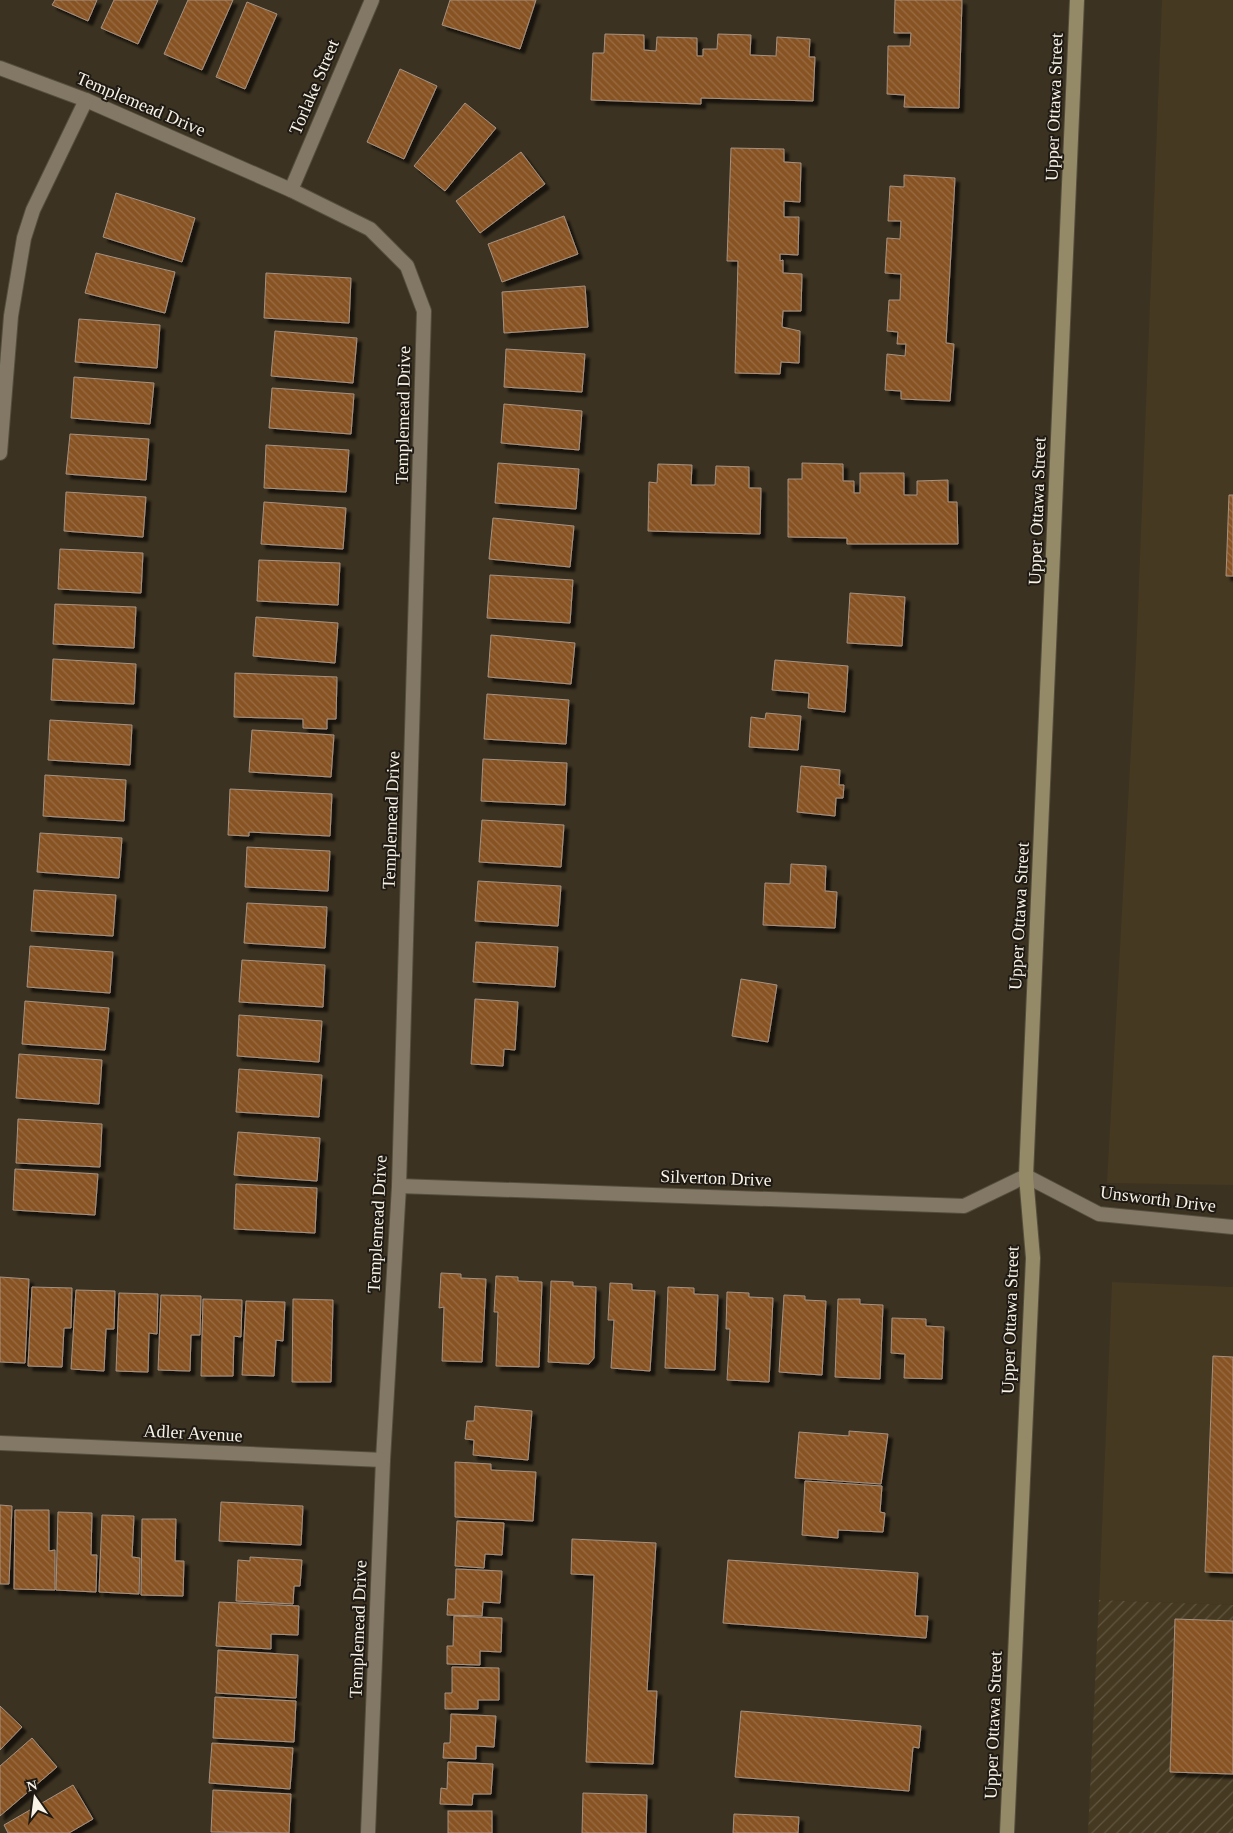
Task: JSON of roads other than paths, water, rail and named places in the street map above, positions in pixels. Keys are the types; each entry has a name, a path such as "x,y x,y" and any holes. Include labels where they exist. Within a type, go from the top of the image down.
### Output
{"main road":[{"name":"Upper Ottawa Street","path":"1007,1833 1033,1258 1026,1176 1077,0"}],"street":[{"name":"Torlake Street","path":"290,190 372,0"},
{"name":"Templemead Drive","path":"0,68 86,100 290,190 370,229 406,266 424,311 399,1186 383,1460 368,1833"},
{"path":"0,453 11,316 24,238 33,210 86,100"},
{"name":"Silverton Drive","path":"399,1186 964,1206 1026,1176"},
{"name":"Unsworth Drive","path":"1026,1176 1099,1214 1233,1227"},
{"name":"Adler Avenue","path":"0,1443 383,1460"}]}
